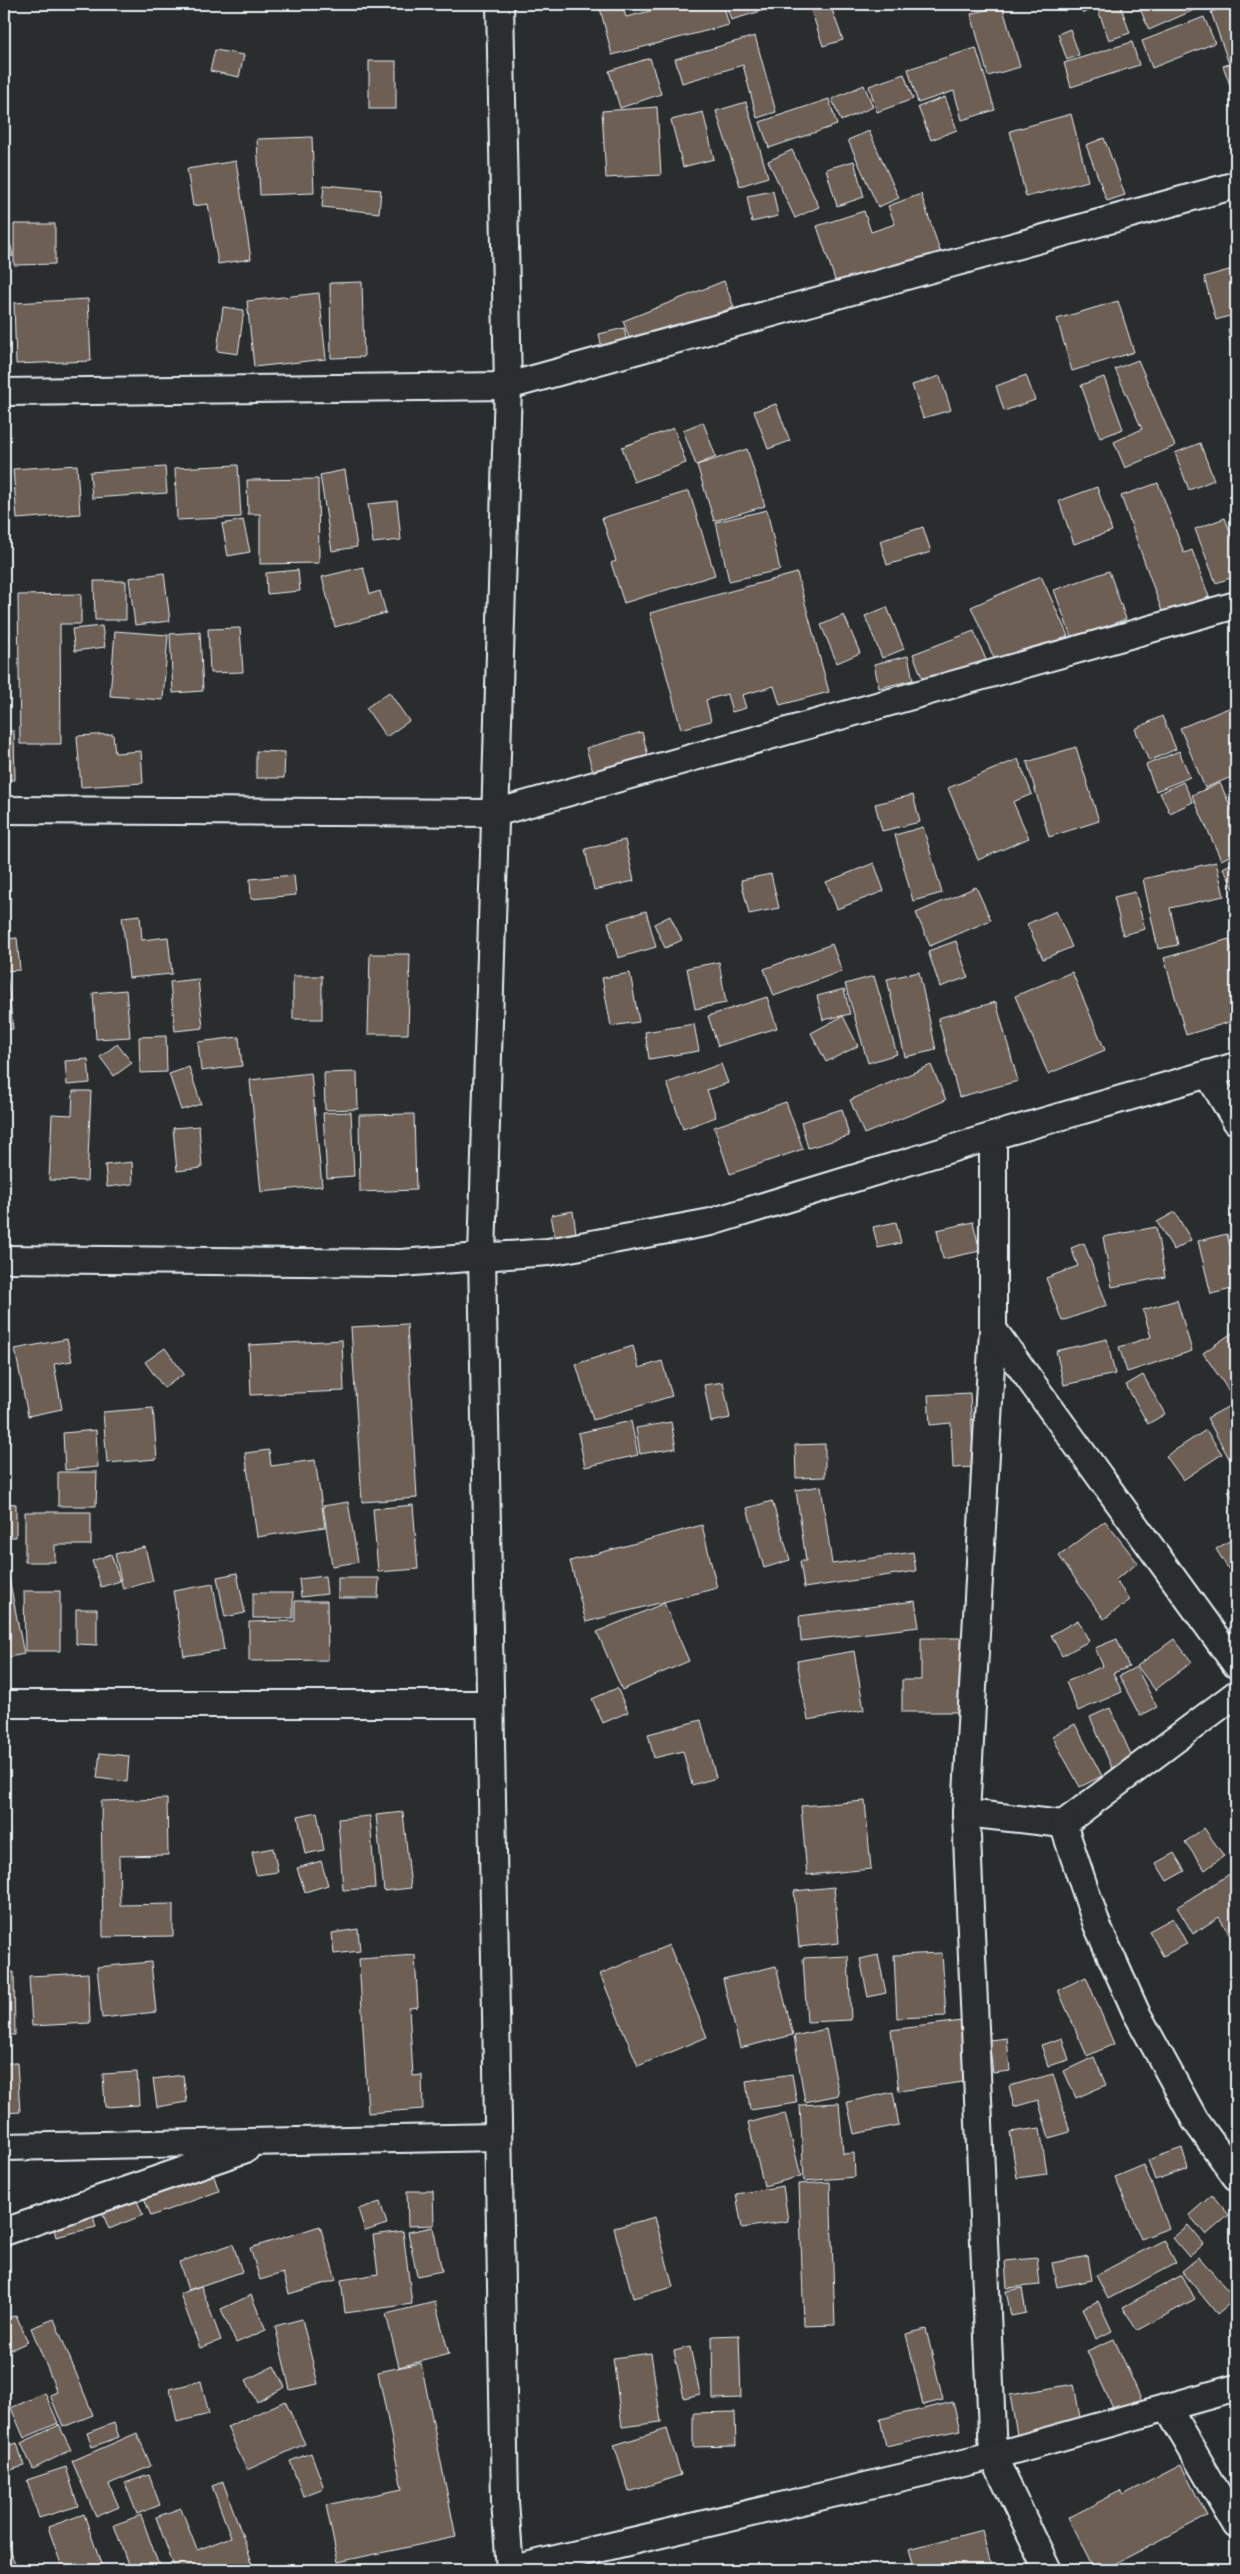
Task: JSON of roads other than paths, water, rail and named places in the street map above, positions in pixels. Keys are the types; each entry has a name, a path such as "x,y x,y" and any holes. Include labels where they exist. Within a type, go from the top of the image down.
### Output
{"street":[{"path":"500,4 508,386 482,1256 505,2501 510,2570 993,2456 1236,2388"},
{"path":"4,392 508,386 1236,185"},
{"path":"4,810 495,813 1236,605"},
{"path":"4,1259 401,1263 548,1252 711,1222 993,1136 1236,1066"},
{"path":"1208,1074 1236,1121"},
{"path":"993,1136 993,1329 966,1813 993,2456 1048,2570"},
{"path":"993,1329 1236,1665"},
{"path":"966,1813 1064,1824 1236,1694"},
{"path":"4,1704 490,1704"},
{"path":"1064,1824 1097,1925 1136,2012 1195,2120 1236,2177"},
{"path":"4,2147 271,2140 498,2137"},
{"path":"4,2232 271,2140"},
{"path":"1167,2407 1236,2524"}]}
